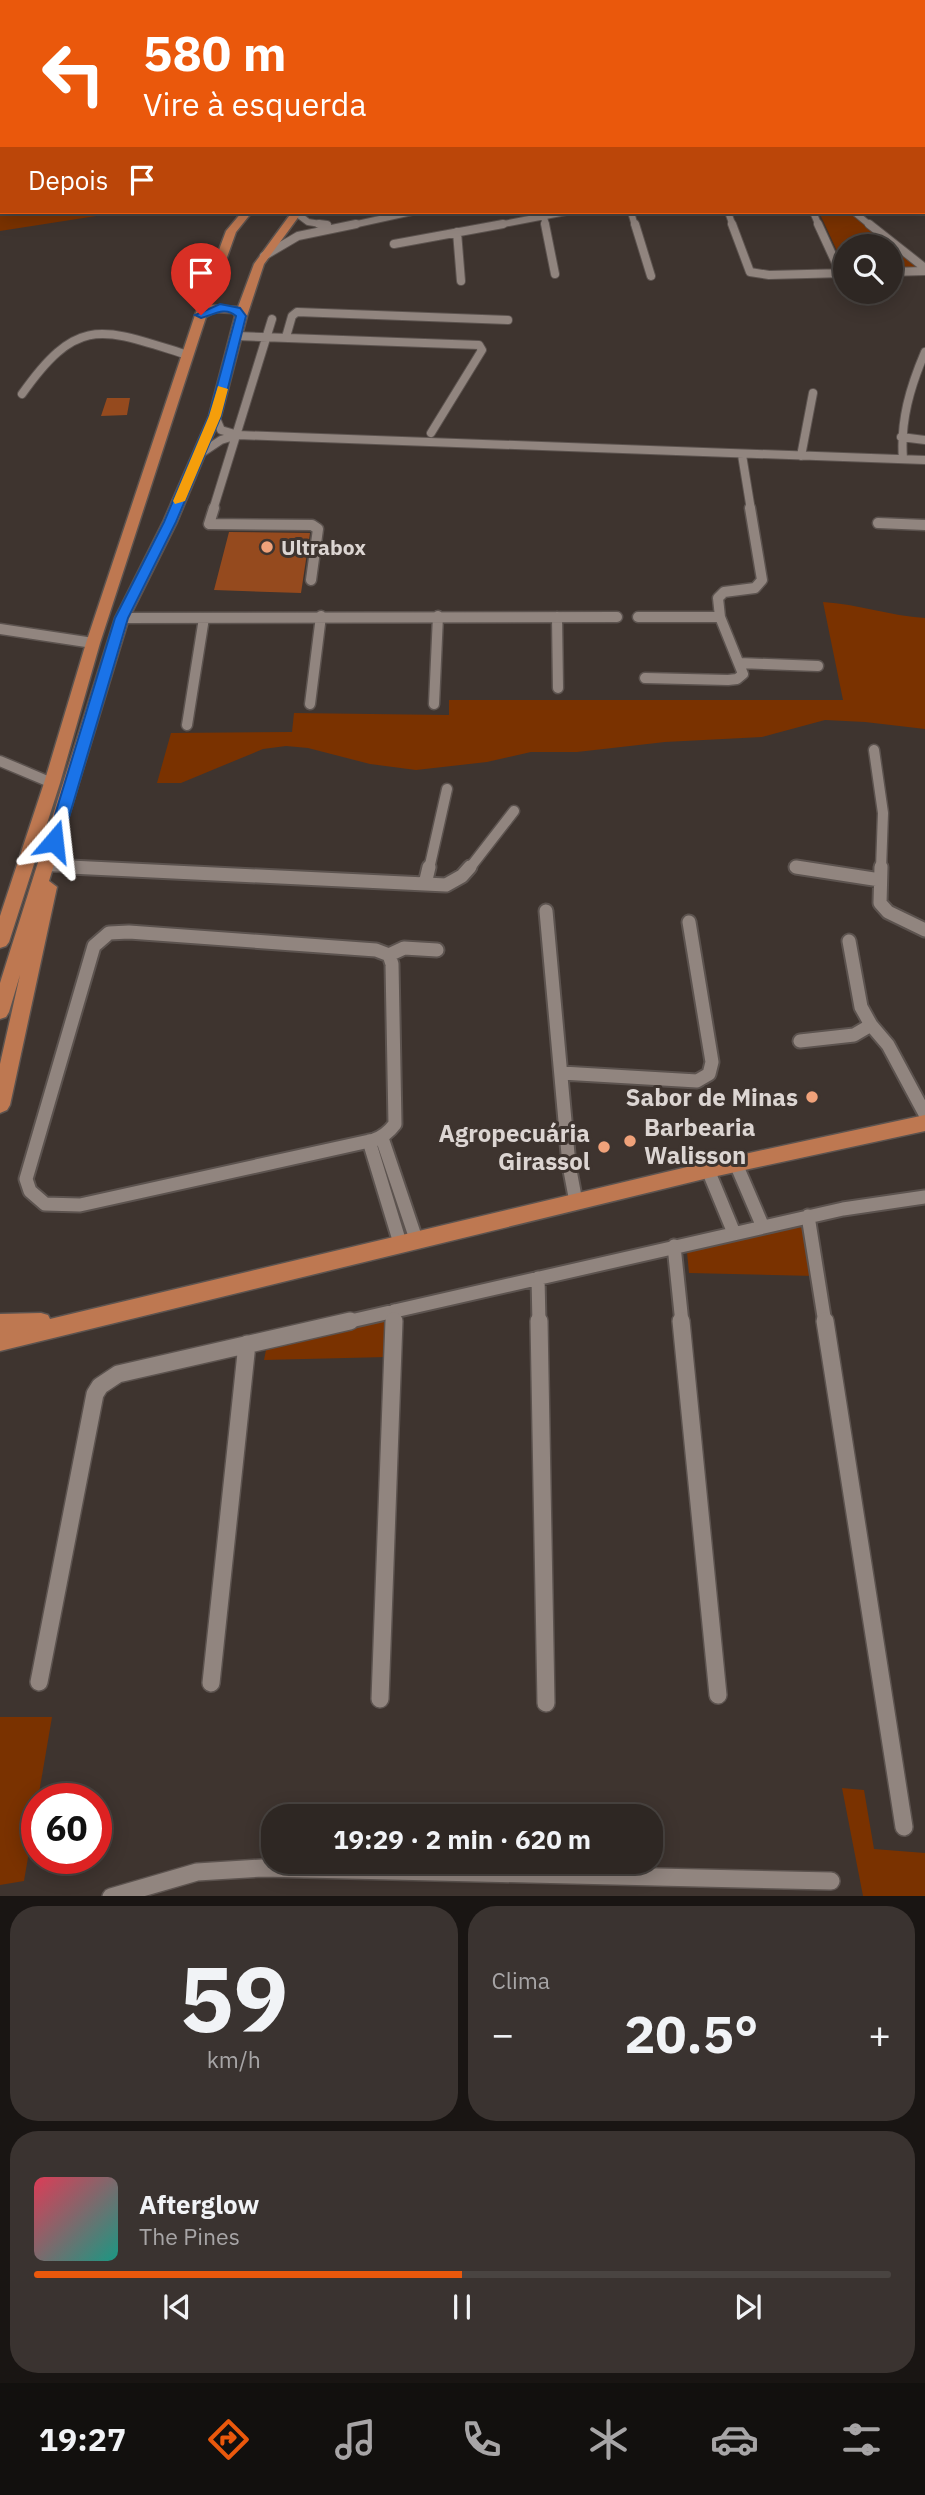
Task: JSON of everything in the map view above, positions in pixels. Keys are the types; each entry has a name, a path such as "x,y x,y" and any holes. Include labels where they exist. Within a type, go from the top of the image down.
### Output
{"main road":[{"path":"0,942 52,783 93,643 201,315 231,231 245,214"},
{"path":"0,1012 122,618 200,454 215,416 249,290 264,256 296,214"},
{"path":"210,290 223,298 238,296 249,290"},
{"path":"201,315 220,307 236,310 241,316"},
{"path":"0,1105 49,894 45,869"},
{"path":"0,1341 708,1170 925,1123"},
{"path":"0,1323 24,1324 93,1317"}],"street":[{"path":"299,214 308,222 337,226"},
{"path":"264,256 298,236 401,214"},
{"path":"394,244 544,214 555,274"},
{"path":"632,214 651,276"},
{"path":"729,214 750,272 769,275 833,273"},
{"path":"814,214 833,253"},
{"path":"856,214 925,269"},
{"path":"457,232 461,281"},
{"path":"903,271 925,269"},
{"path":"286,337 292,316 297,312 508,320"},
{"path":"272,319 209,524 312,525 318,529 319,535 311,580"},
{"path":"22,394 49,356 89,334 110,332 188,355"},
{"path":"237,336 479,345 482,350 430,433"},
{"path":"903,459 901,436 906,408 925,352"},
{"path":"801,456 813,393"},
{"path":"215,416 221,430 238,435 925,460"},
{"path":"200,454 221,440 238,435"},
{"path":"901,436 925,440"},
{"path":"645,678 737,678 743,674 720,617 718,598 720,594 730,590 753,590 761,585 762,580 741,455"},
{"path":"878,523 925,525"},
{"path":"310,704 321,616"},
{"path":"434,704 438,616"},
{"path":"557,617 558,688"},
{"path":"122,618 617,617"},
{"path":"638,617 720,617"},
{"path":"187,725 204,618"},
{"path":"0,629 93,643"},
{"path":"738,663 818,666"},
{"path":"874,750 883,813 880,880 882,908 925,930"},
{"path":"0,761 52,783"},
{"path":"425,884 447,789"},
{"path":"45,869 446,885 462,876 514,811"},
{"path":"795,867 880,880"},
{"path":"546,911 569,1165 576,1202"},
{"path":"562,1073 697,1081 709,1074 712,1062 690,922"},
{"path":"129,932 376,950 389,955 393,964 396,1124 376,1140 103,1201 45,1205 35,1200 28,1191 26,1179 94,946 102,936 129,932"},
{"path":"849,941 860,1007 871,1026 888,1045 925,1114"},
{"path":"389,955 404,948 437,950"},
{"path":"800,1041 854,1035 871,1026"},
{"path":"376,1140 408,1241"},
{"path":"736,1164 763,1227"},
{"path":"708,1170 734,1233"},
{"path":"39,1682 95,1394 107,1380 118,1374 808,1216 882,1201 925,1197"},
{"path":"808,1216 904,1827"},
{"path":"674,1247 718,1695"},
{"path":"538,1278 546,1703"},
{"path":"380,1699 394,1311"},
{"path":"211,1683 247,1344"},
{"path":"111,1896 197,1872 262,1868 831,1881"}],"shaded area":[{"path":"0,214 109,214 0,231"},
{"path":"820,214 852,214 877,234 833,234 833,242"},
{"path":"903,254 921,268 903,269"},
{"path":"823,602 925,618 925,729 825,720 762,737 665,742 577,752 531,752 487,762 416,770 370,764 308,748 286,746 263,749 181,783 157,783 171,733 292,732 294,713 449,715 449,700 843,700"},
{"path":"800,1227 805,1230 815,1276 689,1273 689,1249"},
{"path":"382,1317 387,1320 387,1357 264,1360 267,1345"},
{"path":"0,1717 52,1717 41,1783 21,1783 21,1874 25,1874 24,1881 0,1885"},
{"path":"842,1788 864,1790 874,1849 925,1853 925,1896 863,1896"}],"building":[{"path":"107,398 130,398 127,415 101,416"},
{"name":"Ultrabox","path":"229,532 310,533 301,593 214,590"}],"slow traffic":[{"path":"179,501 215,416 222,389"}],"place":[{"name":"Ultrabox","path":"267,547"},
{"name":"Sabor de Minas","path":"812,1097"},
{"name":"Barbearia Walisson","path":"630,1141"},
{"name":"Agropecuária Girassol","path":"604,1147"}],"route":[{"path":"54,841 122,618 170,522 215,416 241,316 236,310 220,307 201,315"}]}
